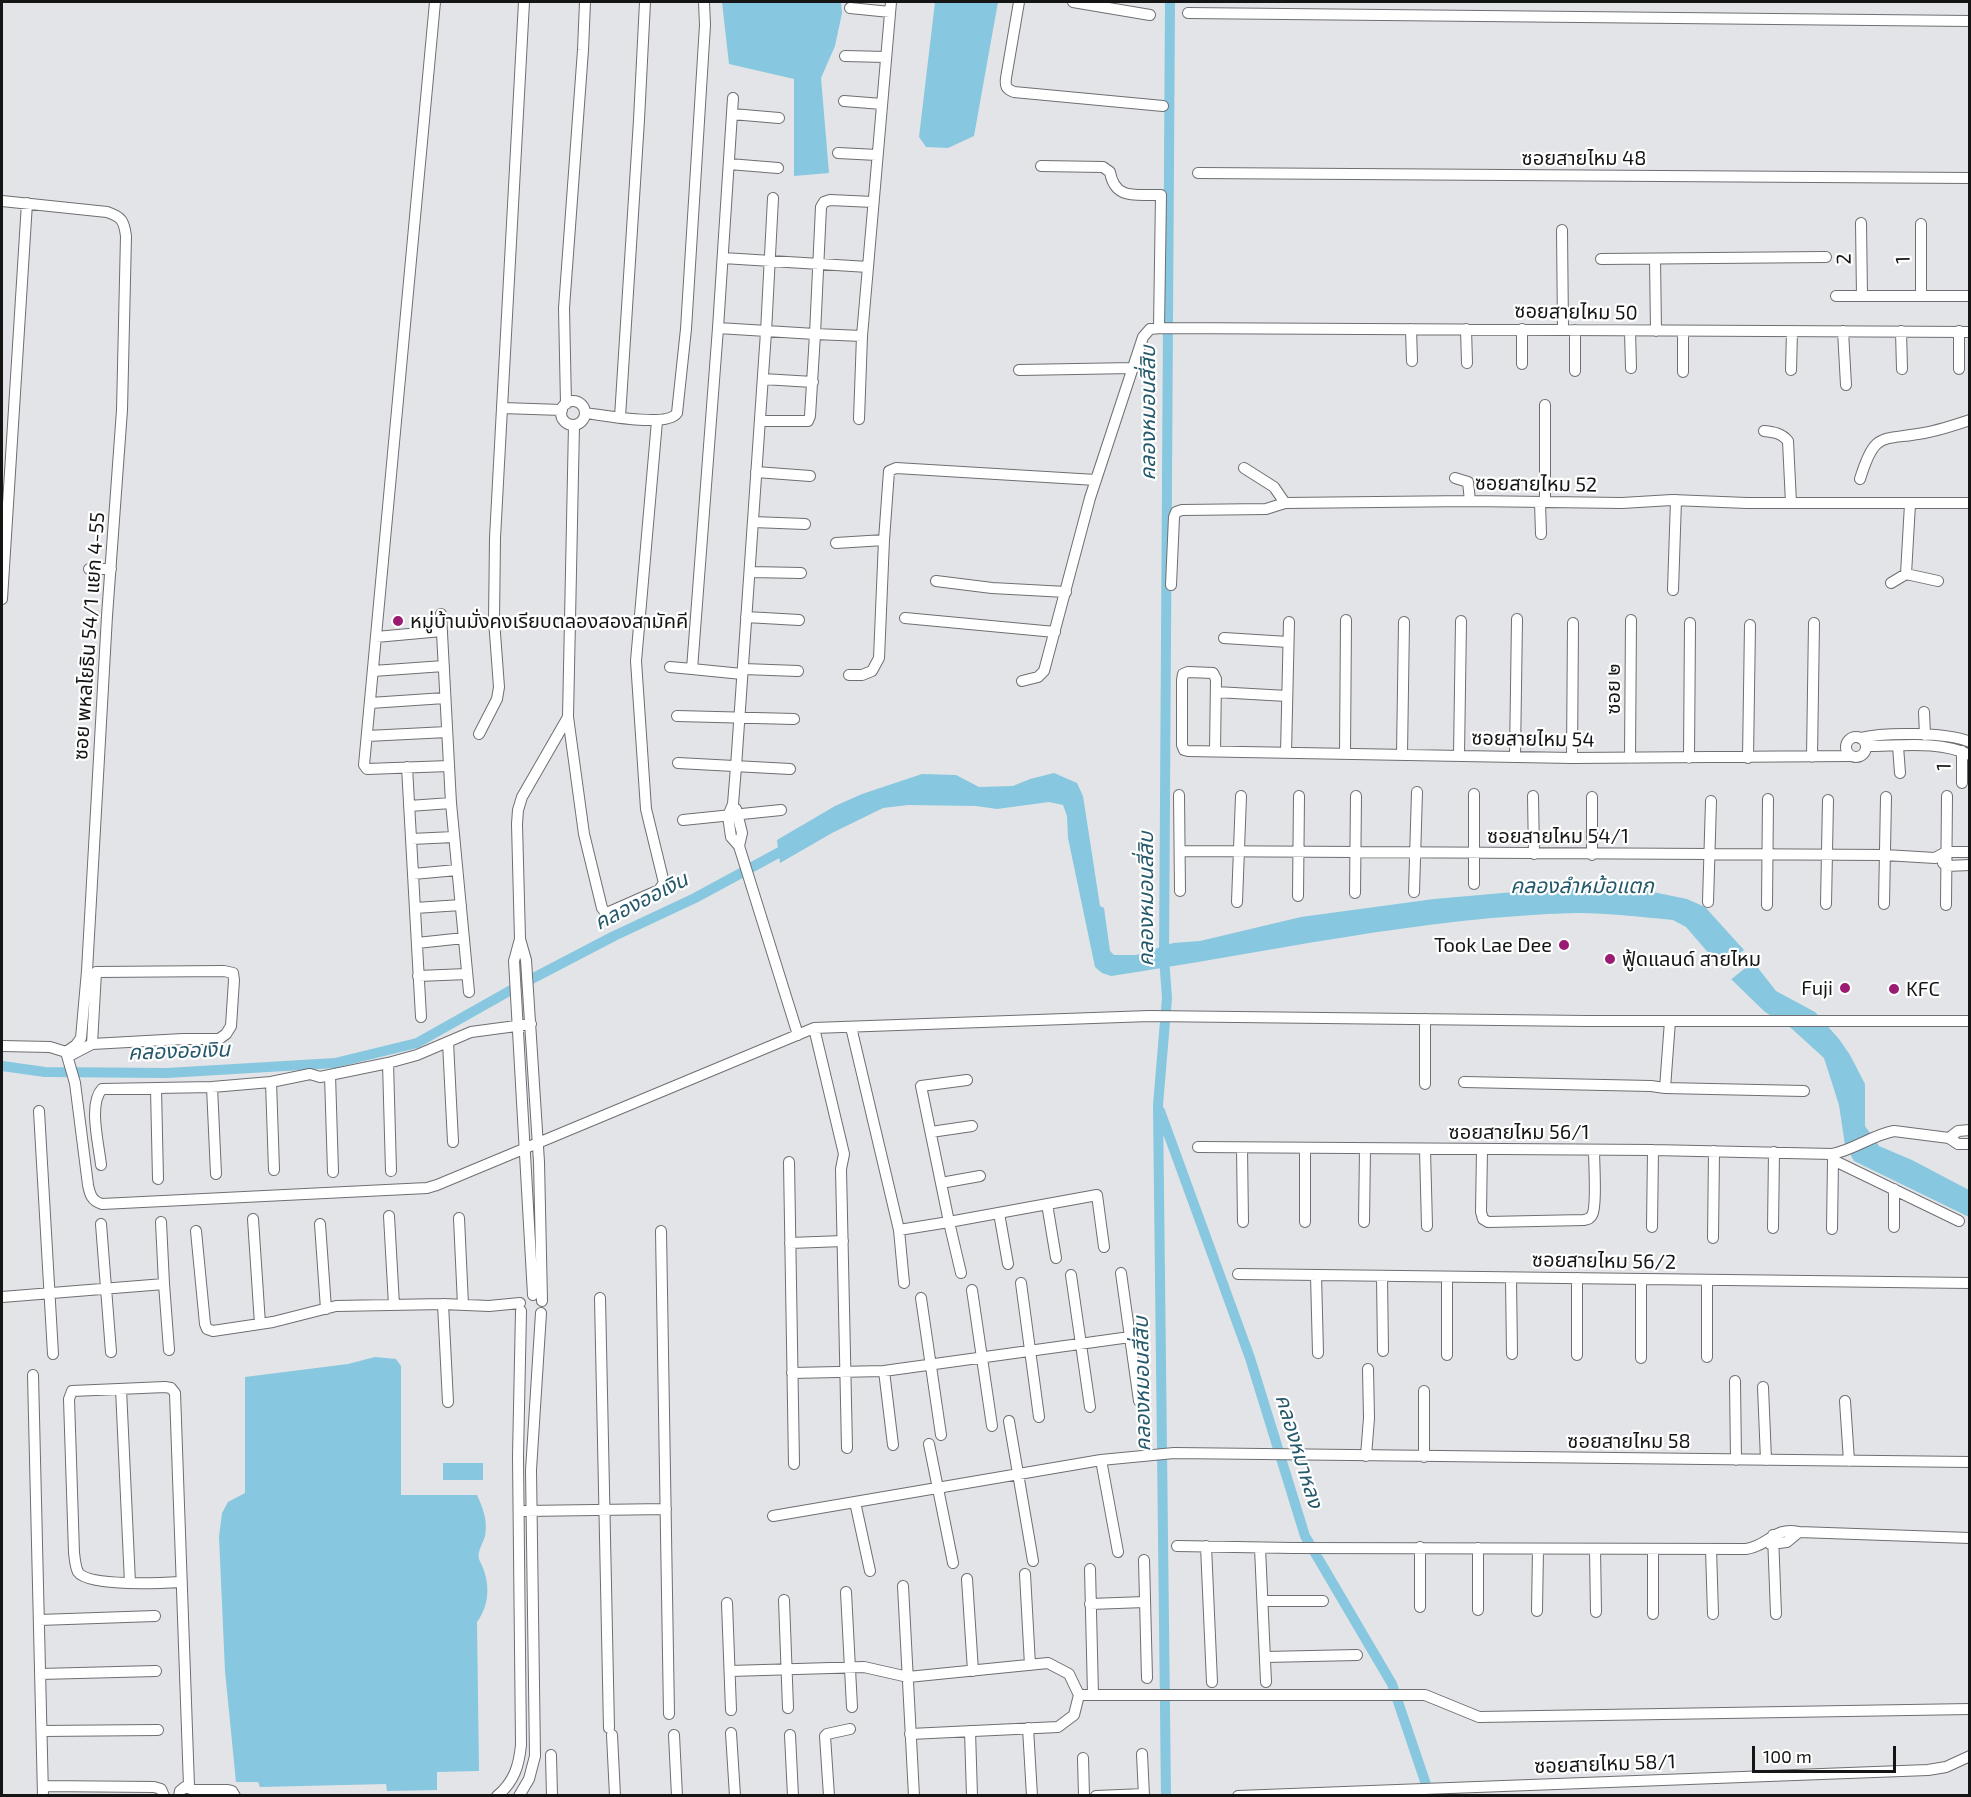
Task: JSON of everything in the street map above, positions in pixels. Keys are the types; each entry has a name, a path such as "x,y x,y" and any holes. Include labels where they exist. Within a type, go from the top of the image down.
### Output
{"street":[{"path":"435,2 364,765 367,769 449,766"},
{"path":"479,734 497,699 499,687 494,620 495,538 524,2"},
{"path":"574,425 564,420 564,308 585,2"},
{"path":"620,417 645,2"},
{"path":"585,413 657,421 670,418 677,413 686,329 705,25 704,2"},
{"path":"1019,2 1005,85 1008,90 1163,106"},
{"path":"1073,2 1150,15"},
{"path":"850,8 890,7 862,336 859,419"},
{"path":"1188,13 1970,21"},
{"path":"845,56 886,57"},
{"path":"692,669 733,98"},
{"path":"844,101 882,104"},
{"path":"732,114 779,118"},
{"path":"838,153 877,155"},
{"path":"729,164 778,168"},
{"path":"1022,681 1038,677 1044,671 1096,480 1133,369 1146,332 1149,329 1160,328 1161,195 1124,194 1117,190 1111,181 1110,172 1103,167 1041,166"},
{"name":"ซอยสายไหม 48","path":"1197,172 1970,178"},
{"path":"773,198 733,816 742,833 739,846 798,1035"},
{"path":"760,421 807,421 810,417 821,207 824,202 830,200 873,202"},
{"path":"2,201 27,203 2,599"},
{"name":"ซอย พหลโยธิน 54/1 แยก 4-55","path":"27,203 107,212 120,216 124,222 126,236 122,410 87,971 81,1038 68,1057"},
{"name":"2","path":"1861,223 1862,296"},
{"name":"1","path":"1921,224 1922,295"},
{"path":"1562,230 1563,329"},
{"path":"1601,260 1826,257"},
{"path":"723,258 819,262 868,267"},
{"path":"1655,259 1656,331"},
{"path":"1836,296 1970,296"},
{"path":"718,328 862,336"},
{"name":"ซอยสายไหม 50","path":"1160,328 1964,332"},
{"path":"1411,329 1412,361"},
{"path":"1466,329 1467,363"},
{"path":"1522,330 1522,364"},
{"path":"1575,330 1575,371"},
{"path":"1630,331 1631,368"},
{"path":"1683,331 1683,372"},
{"path":"1791,370 1792,331"},
{"path":"1901,331 1902,369"},
{"path":"1843,332 1846,385"},
{"path":"1959,369 1964,332"},
{"path":"1019,370 1133,369"},
{"path":"763,379 813,382"},
{"path":"502,408 564,407 573,402 580,404 585,413"},
{"path":"1541,534 1545,405"},
{"path":"574,425 580,422 585,413"},
{"path":"1860,479 1867,457 1882,440 1888,437 1940,429 1970,420"},
{"path":"574,425 568,717 584,834 602,908 605,912 609,912 658,890 664,883 646,809 636,661 657,421"},
{"path":"1764,431 1785,436 1788,441 1791,503"},
{"path":"849,675 862,675 872,671 879,658 889,471 896,468 1096,480"},
{"path":"1244,468 1274,487 1285,503"},
{"path":"756,472 810,476"},
{"path":"1455,478 1468,482 1470,501"},
{"path":"1673,590 1676,500"},
{"name":"ซอยสายไหม 52","path":"1171,585 1176,512 1266,509 1285,503 1470,501 1622,503 1676,500 1791,503 1970,503"},
{"path":"1906,574 1910,504"},
{"path":"753,522 805,524"},
{"path":"836,543 884,540"},
{"path":"89,569 111,569"},
{"path":"750,572 801,573"},
{"path":"1891,583 1906,574 1938,581"},
{"path":"936,582 1066,592"},
{"path":"441,614 451,803 469,992"},
{"path":"746,617 799,620"},
{"path":"905,618 1055,632"},
{"path":"1515,756 1517,619"},
{"path":"1345,753 1346,620"},
{"name":"ซอย ๒","path":"1630,758 1631,620"},
{"path":"1459,755 1461,621"},
{"path":"1286,753 1288,622"},
{"path":"1402,754 1404,622"},
{"path":"1572,758 1573,623"},
{"path":"1689,623 1689,758"},
{"path":"1812,758 1814,623"},
{"path":"1748,758 1750,625"},
{"path":"376,637 442,632"},
{"path":"1224,638 1288,642"},
{"path":"373,671 444,666"},
{"path":"670,667 798,671"},
{"name":"ซอยสายไหม 54","path":"1216,692 1216,679 1213,673 1188,672 1184,674 1182,745 1184,750 1572,758 1850,756"},
{"path":"1215,752 1216,692 1287,696"},
{"path":"370,703 446,698"},
{"path":"1924,712 1925,735"},
{"path":"677,716 794,719"},
{"path":"537,1298 538,1144 526,967 520,939 518,810 522,797 568,717"},
{"path":"367,736 447,732"},
{"path":"1863,742 1869,735 1925,735 1953,736 1970,742"},
{"path":"1863,742 1865,754 1854,758 1850,756 1846,745 1852,738 1863,742 1898,746 1953,748 1966,753"},
{"path":"1898,746 1900,773"},
{"name":"1","path":"1962,783 1966,753"},
{"path":"678,764 790,769"},
{"path":"407,767 421,1017"},
{"path":"1414,892 1417,792"},
{"path":"1473,884 1474,794"},
{"path":"1179,795 1180,891"},
{"path":"1237,902 1241,796"},
{"path":"1298,896 1299,796"},
{"path":"1355,893 1356,796"},
{"path":"1533,796 1534,854"},
{"path":"1946,905 1947,796"},
{"path":"1592,797 1592,855"},
{"path":"1884,904 1886,798"},
{"path":"1767,904 1768,800"},
{"path":"1826,904 1828,800"},
{"path":"1708,902 1711,801"},
{"path":"409,806 451,803"},
{"path":"683,820 781,810"},
{"path":"411,839 454,837"},
{"name":"ซอยสายไหม 54/1","path":"1180,851 1885,855 1935,858"},
{"path":"1970,852 1946,852 1935,858 1946,866 1970,866"},
{"path":"413,874 457,870"},
{"path":"415,908 461,905"},
{"path":"417,943 464,938"},
{"path":"519,1796 529,1779 535,1756 531,1470 541,1313 537,1298 515,1003 514,961 520,939"},
{"path":"68,1057 92,1044 219,1039 231,1026 233,973 224,970 96,972 92,1044"},
{"path":"418,976 467,974"},
{"path":"2,1046 50,1047 68,1057 75,1083 90,1196 95,1202 102,1204 427,1188 525,1150 814,1028 1149,1016 1670,1021 1970,1021"},
{"path":"1425,1019 1425,1084"},
{"path":"1665,1088 1670,1021"},
{"path":"101,1165 95,1106 96,1095 102,1089 212,1087 271,1082 310,1074 320,1077 417,1055 471,1032 531,1024"},
{"path":"851,1027 899,1230 904,1283"},
{"path":"814,1028 844,1154 841,1169 847,1448"},
{"path":"448,1042 453,1142"},
{"path":"388,1063 391,1171"},
{"path":"330,1075 333,1172"},
{"path":"961,1273 921,1086 967,1080"},
{"path":"271,1082 274,1170"},
{"path":"1464,1082 1804,1091"},
{"path":"212,1087 216,1173"},
{"path":"156,1089 158,1179"},
{"path":"39,1111 53,1354"},
{"path":"931,1132 972,1126"},
{"path":"1949,1138 1958,1131 1970,1130"},
{"path":"1835,1155 1885,1133 1907,1131 1949,1138 1958,1144 1970,1144"},
{"name":"ซอยสายไหม 56/1","path":"1198,1148 1653,1150 1835,1155"},
{"path":"1242,1148 1243,1222"},
{"path":"1305,1149 1305,1222"},
{"path":"1364,1222 1365,1149"},
{"path":"1425,1150 1427,1226"},
{"path":"1482,1150 1481,1212 1483,1219 1488,1222 1498,1222 1590,1218 1594,1204 1593,1150"},
{"path":"1652,1227 1653,1150"},
{"path":"1713,1151 1713,1238"},
{"path":"1773,1228 1774,1152"},
{"path":"1835,1155 1894,1189 1959,1221"},
{"path":"1832,1229 1835,1155"},
{"path":"789,1162 794,1464"},
{"path":"941,1183 980,1176"},
{"path":"1894,1189 1894,1227"},
{"path":"899,1230 1097,1196 1104,1247"},
{"path":"1047,1204 1056,1258"},
{"path":"999,1213 1008,1264"},
{"path":"389,1216 394,1305"},
{"path":"459,1218 462,1305"},
{"path":"253,1219 260,1324"},
{"path":"161,1222 169,1350"},
{"path":"101,1224 111,1352"},
{"path":"320,1224 326,1309"},
{"path":"196,1231 207,1329 213,1331 260,1324 336,1306 443,1304 520,1307 530,1318 541,1313"},
{"path":"661,1231 669,1714"},
{"path":"790,1243 843,1241"},
{"path":"1121,1274 1139,1401"},
{"name":"ซอยสายไหม 56/2","path":"1238,1274 1970,1283"},
{"path":"1071,1275 1090,1407"},
{"path":"1316,1275 1318,1353"},
{"path":"1382,1276 1383,1351"},
{"path":"1447,1277 1447,1355"},
{"path":"1511,1278 1512,1354"},
{"path":"1577,1278 1577,1355"},
{"path":"1641,1279 1641,1358"},
{"path":"1707,1280 1707,1357"},
{"path":"1021,1282 1038,1417"},
{"path":"2,1297 164,1284"},
{"path":"972,1290 992,1426"},
{"path":"497,1796 510,1783 520,1759 518,1511 520,1307 525,1297 537,1298"},
{"path":"600,1298 611,1731 615,1796"},
{"path":"921,1298 941,1435"},
{"path":"443,1304 448,1402"},
{"path":"792,1373 884,1371 1130,1337"},
{"path":"1366,1456 1369,1418 1368,1369"},
{"path":"884,1371 893,1445"},
{"path":"33,1376 43,1791 154,1787 161,1789 164,1796"},
{"path":"1736,1381 1736,1460"},
{"path":"181,1582 130,1583 85,1577 78,1572 74,1553 69,1399 72,1391 165,1387 171,1388 175,1393 181,1582 193,1791"},
{"path":"1763,1387 1766,1460"},
{"path":"121,1389 130,1583"},
{"path":"1424,1391 1424,1457"},
{"path":"1845,1401 1849,1461"},
{"path":"1009,1421 1033,1561"},
{"path":"929,1444 952,1563"},
{"name":"ซอยสายไหม 58","path":"773,1516 1101,1460 1174,1453 1970,1462"},
{"path":"1101,1460 1118,1552"},
{"path":"855,1502 870,1571"},
{"path":"518,1511 605,1508 666,1509"},
{"path":"1177,1545 1260,1548 1750,1549 1771,1541 1785,1530 1969,1537"},
{"path":"1771,1541 1776,1614"},
{"path":"1206,1546 1212,1682"},
{"path":"1420,1547 1420,1607"},
{"path":"1260,1548 1266,1683"},
{"path":"1478,1548 1478,1610"},
{"path":"1537,1611 1538,1549"},
{"path":"1595,1549 1596,1612"},
{"path":"1653,1549 1653,1614"},
{"path":"1711,1549 1713,1614"},
{"path":"1144,1560 1147,1678"},
{"path":"1090,1569 1093,1695"},
{"path":"1025,1574 1030,1665"},
{"path":"967,1579 973,1671"},
{"path":"903,1586 914,1796"},
{"path":"846,1592 852,1707"},
{"path":"784,1599 788,1708"},
{"path":"1263,1601 1323,1601"},
{"path":"1090,1604 1145,1602"},
{"path":"727,1603 731,1710"},
{"path":"39,1620 155,1616"},
{"path":"520,1643 534,1643"},
{"path":"1265,1657 1358,1655"},
{"path":"730,1671 864,1667 908,1677 1048,1663 1069,1674 1079,1695 1074,1715 1058,1727 910,1734"},
{"path":"40,1674 156,1671"},
{"path":"1079,1695 1425,1695 1479,1717 1970,1709"},
{"path":"1028,1728 1032,1796"},
{"path":"829,1796 825,1736 850,1729"},
{"path":"42,1731 158,1730"},
{"path":"970,1731 972,1796"},
{"path":"732,1733 735,1796"},
{"path":"674,1735 677,1796"},
{"path":"790,1735 793,1796"},
{"path":"1096,1796 1144,1795 1142,1754"},
{"path":"551,1755 552,1796"},
{"name":"ซอยสายไหม 58/1","path":"1238,1796 1928,1770 1946,1767 1970,1756"},
{"path":"1083,1758 1084,1796"},
{"path":"178,1796 182,1788 193,1791 228,1790 235,1796"}],"water":[{"path":"722,2 841,2 842,13 835,46 821,78 829,173 794,176 794,79 729,64"},
{"path":"935,2 998,2 974,136 948,148 926,147 919,137"},
{"path":"1054,773 1077,783 1083,796 1100,906 1104,908 1110,951 1114,955 1136,955 1173,943 1200,941 1301,917 1434,899 1560,888 1638,889 1687,899 1705,907 1744,950 1776,991 1815,1012 1839,1039 1865,1084 1865,1126 1879,1146 1912,1160 1969,1190 1969,1217 1854,1161 1845,1145 1839,1105 1824,1058 1791,1028 1765,1012 1731,979 1686,927 1673,920 1577,913 1460,921 1343,937 1111,976 1095,967 1063,805 1049,802 997,809 976,806 908,805 883,808 832,833 780,863 777,840 835,806 862,794 922,774 956,775 979,787 1013,786"},
{"path":"375,1357 396,1359 401,1366 401,1495 477,1495 484,1515 485,1536 479,1550 479,1559 485,1575 487,1596 484,1609 477,1622 479,1771 437,1772 437,1790 387,1791 386,1784 260,1787 258,1782 236,1782 225,1671 219,1537 222,1513 228,1502 245,1493 245,1377 348,1364"},
{"path":"443,1463 483,1463 483,1480 443,1480"}],"pier":[{"path":"1744,950 1753,962 1729,981 1720,969"}],"waterway":[{"name":"คลองหมอนสี่สิบ","path":"1166,1796 1158,1105 1167,998 1164,958 1170,2"},
{"name":"คลองออเงิน","path":"2,1066 45,1072 167,1073 335,1063 417,1043 520,985 614,936 695,898 791,846"},
{"name":"คลองหมาหลง","path":"1160,1111 1250,1358 1305,1536 1392,1684 1430,1796"}],"place":[{"name":"หมู่บ้านมั่งคงเรียบตลองสองสามัคคี","path":"398,621"},
{"name":"Took Lae Dee","path":"1564,945"},
{"name":"ฟู้ดแลนด์ สายไหม","path":"1610,959"},
{"name":"Fuji","path":"1845,988"},
{"name":"KFC","path":"1894,989"}],"water label":[{"name":"คลองลำหม้อแตก","path":"1582,886"}]}
